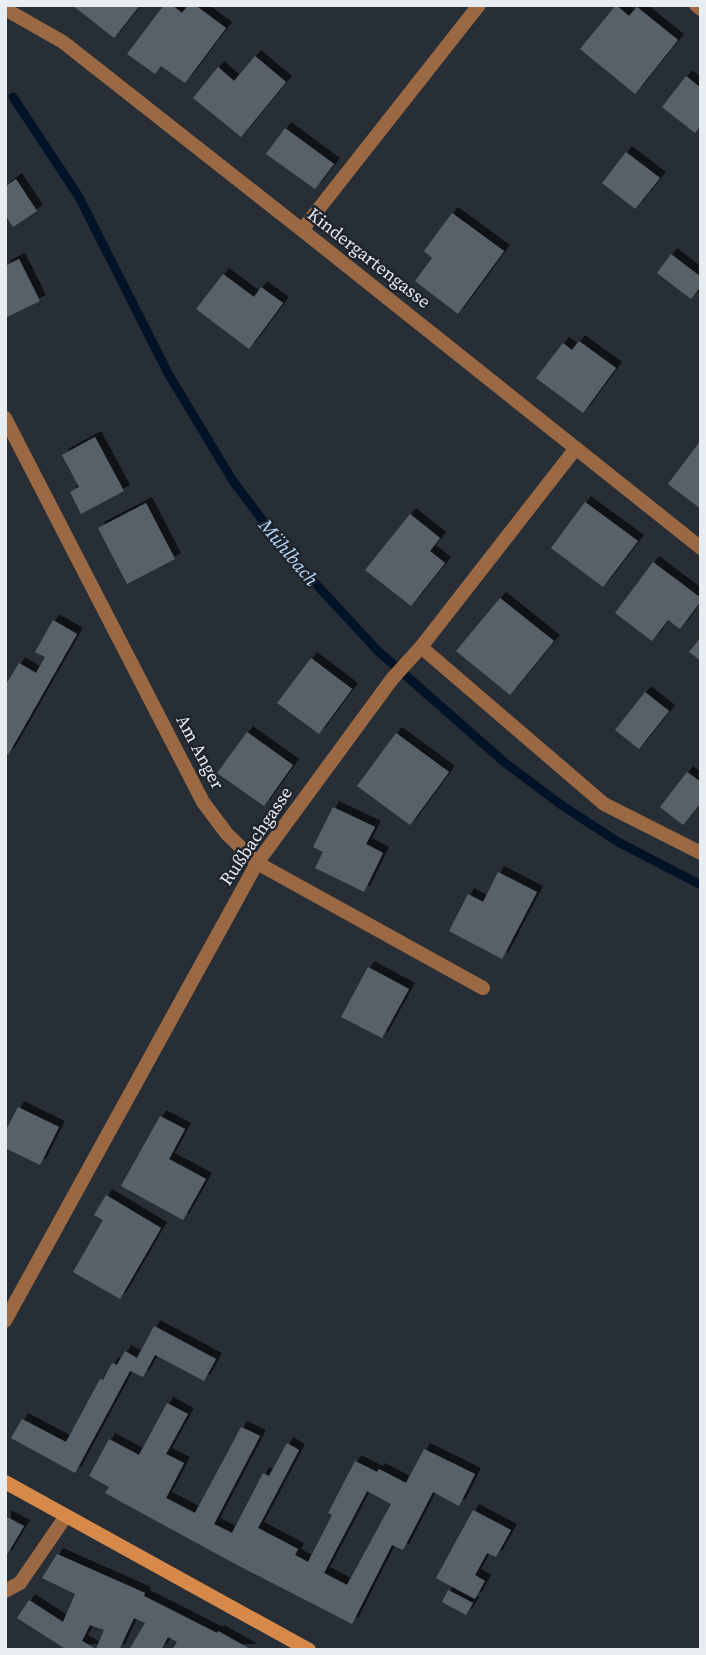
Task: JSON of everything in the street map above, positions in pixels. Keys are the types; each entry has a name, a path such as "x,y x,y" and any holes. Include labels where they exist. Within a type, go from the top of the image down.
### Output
{"main road":[{"path":"5,1482 309,1650"}],"street":[{"path":"302,230 479,5"},
{"path":"696,5 701,9"},
{"name":"Kindergartengasse","path":"5,9 63,42 701,548"},
{"name":"Am Anger","path":"5,418 203,802 227,834 257,863 483,988"},
{"name":"Rußbachgasse","path":"5,1321 257,863 392,679 418,650 576,448"},
{"path":"418,650 604,804 701,853"},
{"path":"5,1591 20,1583 66,1516"}],"building":[{"path":"72,5 140,5 114,38"},
{"path":"164,5 172,5 182,13 188,5 195,5 226,28 185,83 161,66 155,74 127,54"},
{"path":"616,5 629,16 637,7 678,40 635,94 580,49"},
{"path":"255,56 286,82 241,137 193,98 218,67 234,81"},
{"path":"686,76 701,88 701,125 695,133 662,107"},
{"path":"285,128 334,164 315,189 266,154"},
{"path":"626,152 660,178 635,209 602,183"},
{"path":"16,179 37,211 13,227 5,215 5,187"},
{"path":"452,213 504,251 458,314 415,281 432,258 424,251"},
{"path":"671,254 701,277 701,286 691,299 657,273"},
{"path":"19,259 40,301 5,318 5,266"},
{"path":"223,274 254,297 261,287 283,303 249,349 196,309"},
{"path":"579,341 616,368 583,413 536,378 563,343 572,350"},
{"path":"95,437 124,491 81,514 70,492 79,487 62,455"},
{"path":"701,440 701,509 668,484"},
{"path":"585,502 638,541 603,587 551,548"},
{"path":"146,503 175,559 127,584 98,528"},
{"path":"410,514 440,538 430,551 445,563 411,606 365,570"},
{"path":"653,562 701,598 701,601 680,629 668,620 652,641 615,613"},
{"path":"500,598 554,641 510,695 456,651"},
{"path":"53,620 77,634 8,755 5,753 5,686 19,663 36,673 45,657 35,652"},
{"path":"701,637 701,661 689,652"},
{"path":"311,658 352,689 319,734 277,703"},
{"path":"645,692 669,711 639,749 615,730"},
{"path":"247,732 293,765 264,806 217,773"},
{"path":"396,733 449,772 410,825 357,786"},
{"path":"687,772 701,782 701,803 683,825 660,807"},
{"path":"333,807 375,827 366,844 383,853 364,892 315,868 323,852 313,847"},
{"path":"498,872 537,892 502,959 449,931 468,894 483,902"},
{"path":"368,967 409,989 382,1038 341,1017"},
{"path":"18,1107 59,1127 40,1165 5,1148 5,1132"},
{"path":"160,1116 185,1129 169,1159 206,1179 183,1220 121,1186"},
{"path":"106,1195 161,1228 120,1299 73,1272 103,1220 94,1215"},
{"path":"154,1326 216,1359 204,1381 155,1355 143,1377 130,1371 75,1473 11,1438 22,1419 66,1442 100,1379 103,1380 112,1363 117,1365 125,1351 137,1358"},
{"path":"167,1403 188,1414 166,1454 184,1463 166,1498 195,1513 241,1427 260,1436 214,1524 232,1533 263,1473 269,1476 287,1443 299,1450 258,1528 298,1549 295,1555 308,1562 332,1515 328,1513 355,1461 377,1472 379,1469 406,1483 424,1449 475,1474 459,1506 433,1492 403,1550 392,1545 352,1624 105,1493 109,1487 89,1476 109,1439 139,1455","holes":["367,1491 391,1504 347,1585 324,1573"]},
{"path":"473,1510 511,1530 496,1557 487,1553 475,1575 485,1581 475,1599 436,1578"},
{"path":"5,1516 24,1526 5,1558"},
{"path":"57,1554 145,1593 144,1596 252,1650 172,1650 177,1642 168,1637 161,1650 129,1650 145,1623 134,1618 119,1650 67,1650 17,1618 29,1600 63,1622 75,1594 42,1578","holes":["90,1625 104,1630 96,1649 82,1641"]},
{"path":"448,1590 473,1603 466,1615 442,1602"}],"waterway":[{"name":"Mühlbach","path":"13,97 79,197 169,375 233,481 288,554 378,651 504,762 560,804 618,842 701,885"}]}
